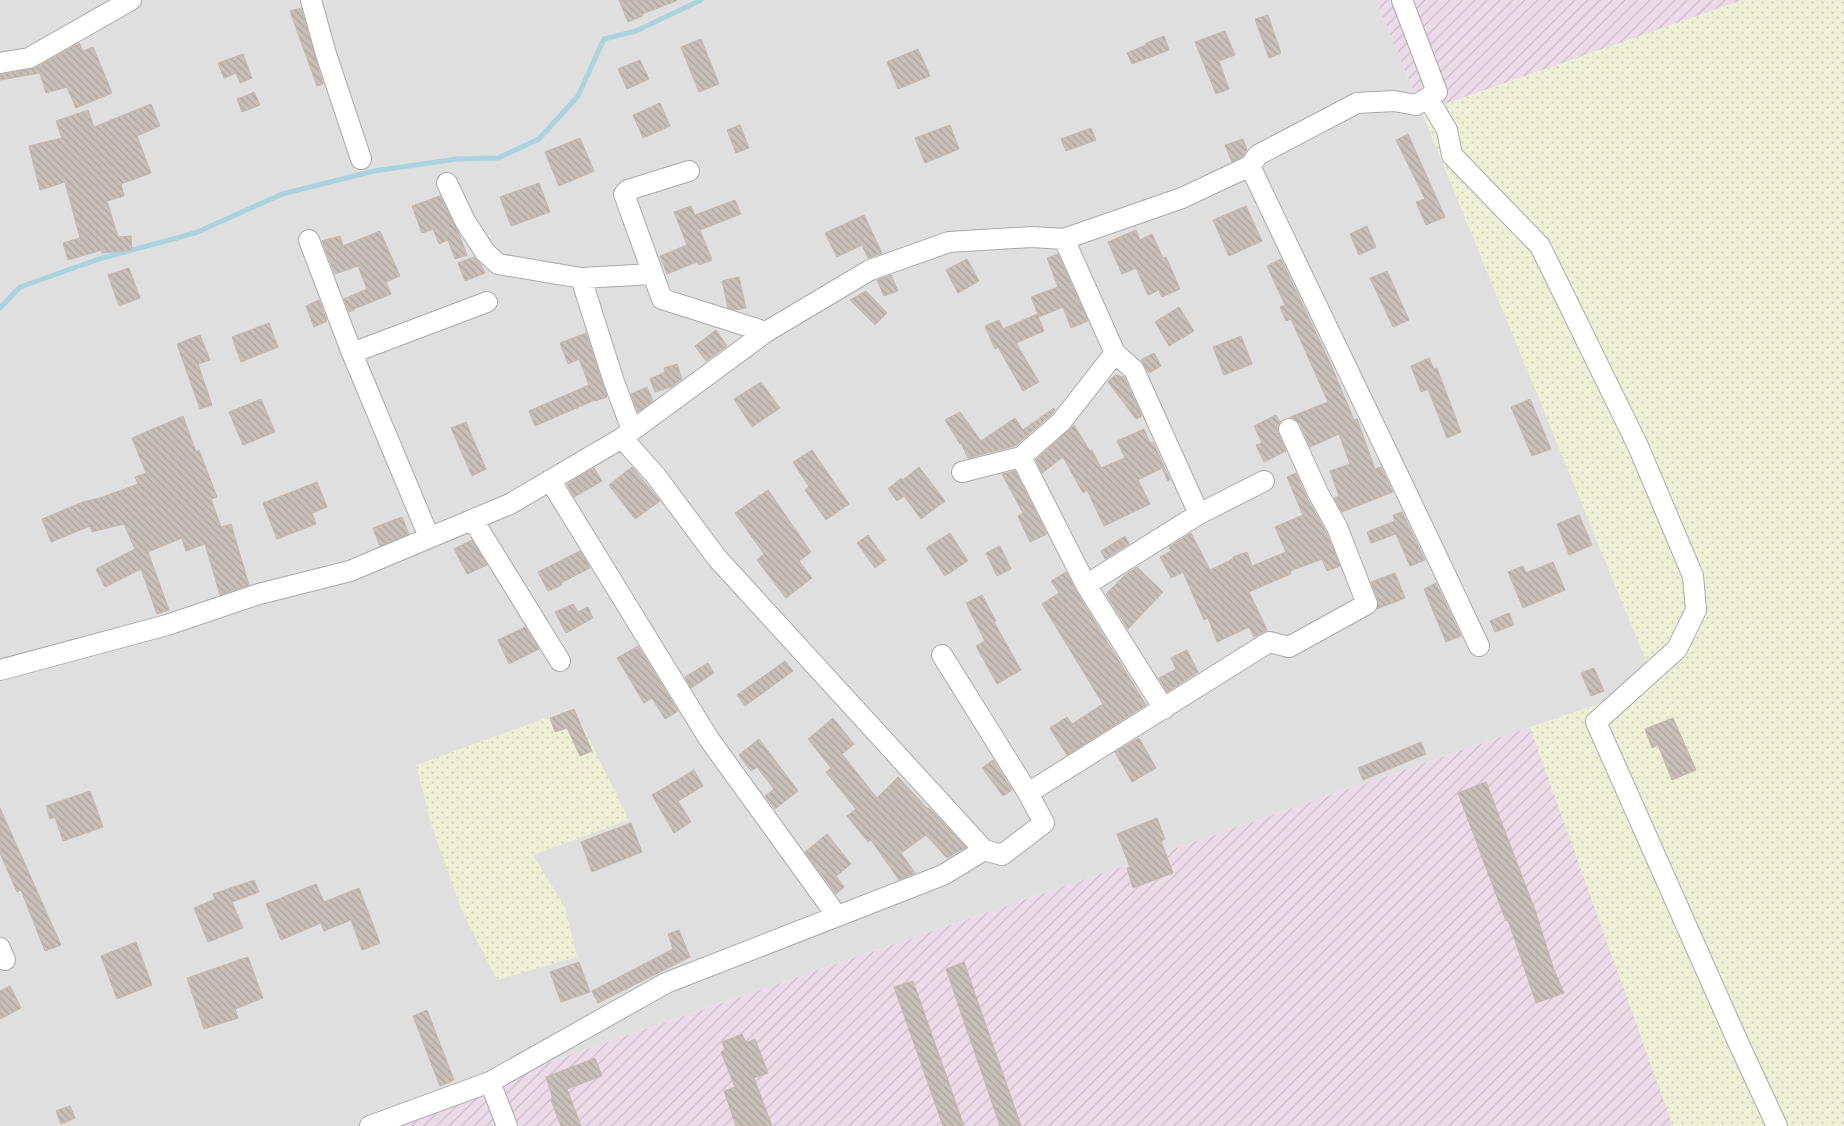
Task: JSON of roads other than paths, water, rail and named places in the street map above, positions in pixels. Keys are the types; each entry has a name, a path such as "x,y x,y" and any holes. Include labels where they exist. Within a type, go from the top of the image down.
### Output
{"street":[{"path":"0,63 29,58 131,0"},
{"path":"310,0 361,159"},
{"path":"0,670 166,625 259,594 350,571 510,504 627,434 766,332 870,270 949,242 1032,237 1064,238 1182,198 1250,166 1258,155 1357,103 1394,101 1416,105 1437,92 1402,0"},
{"path":"1428,98 1447,130 1452,155 1540,246 1638,446 1693,576 1696,610 1676,649 1596,722 1777,1126"},
{"path":"1250,166 1340,356 1397,470 1479,646"},
{"path":"689,171 628,190 624,194 662,299 766,332"},
{"path":"447,183 470,229 485,252 498,264 581,278 653,274"},
{"path":"1064,238 1115,353 1134,370 1199,514"},
{"path":"308,240 352,353 429,537"},
{"path":"581,278 627,434 656,476 717,558 984,850 1002,854 1044,823 1028,793 942,655"},
{"path":"352,353 487,302"},
{"path":"962,472 1021,457 1060,422 1115,353"},
{"path":"1028,793 1269,642 1288,647 1367,604 1337,527 1318,493 1289,429"},
{"path":"1021,457 1086,585 1164,709"},
{"path":"550,480 709,739 837,916"},
{"path":"1086,585 1199,514 1264,481"},
{"path":"473,520 560,661"},
{"path":"370,1126 490,1082 666,982 943,875 984,850"},
{"path":"490,1082 507,1126"}],"waterway":[{"path":"0,308 20,287 99,259 195,233 282,194 374,171 457,159 498,158 539,139 578,96 604,39 636,31 701,0"}]}
